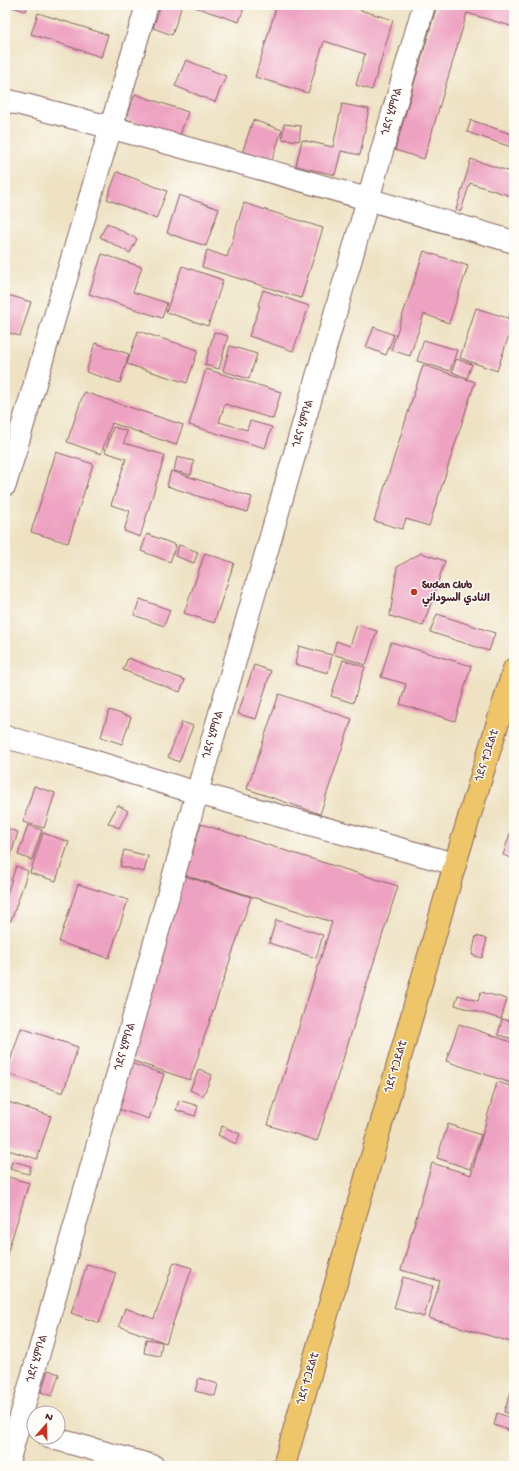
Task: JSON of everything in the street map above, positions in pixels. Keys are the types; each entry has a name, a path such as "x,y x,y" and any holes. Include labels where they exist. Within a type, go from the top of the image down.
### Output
{"main road":[{"name":"ጎደና ተጋደልቲ","path":"284,1466 455,864 514,669"}],"street":[{"path":"5,485 147,5"},
{"name":"ጎደና ሂምቦል","path":"7,1466 19,1429 197,793 424,5"},
{"path":"5,100 111,126 514,242"},
{"path":"5,737 70,754 197,793 455,864"},
{"path":"66,1442 153,1466"}],"building":[{"path":"5,5 28,5 26,11"},
{"path":"161,5 182,5 172,35 153,28"},
{"path":"189,5 245,5 239,22"},
{"path":"277,5 344,5 393,20 372,90 356,85 365,54 324,41 308,93 255,77"},
{"path":"437,5 514,5 514,27 467,13 424,159 395,150"},
{"path":"38,13 108,35 101,57 31,34"},
{"path":"186,60 226,76 215,102 175,86"},
{"path":"135,94 188,112 179,138 126,119"},
{"path":"342,104 369,109 360,155 341,151 335,175 296,166 302,140 333,147"},
{"path":"253,120 282,130 269,169 240,159"},
{"path":"471,120 514,135 514,148 467,132"},
{"path":"284,124 301,126 299,141 282,139"},
{"path":"471,159 514,173 514,197 470,183 461,211 456,210"},
{"path":"117,172 167,191 156,219 107,199"},
{"path":"179,195 219,209 206,246 167,233"},
{"path":"244,203 323,228 301,298 202,267 207,250 227,257"},
{"path":"107,223 137,239 130,253 100,237"},
{"path":"424,251 468,266 449,323 424,314 410,356 391,350"},
{"path":"102,254 142,267 133,292 167,303 162,318 89,294"},
{"path":"182,266 223,280 208,326 166,312"},
{"path":"263,290 309,306 293,351 249,336 260,306 258,306"},
{"path":"5,294 31,302 20,336 5,332"},
{"path":"514,302 514,318 509,317"},
{"path":"476,308 514,320 497,371 460,358"},
{"path":"374,327 394,335 386,355 366,347"},
{"path":"138,331 198,350 187,383 127,364"},
{"path":"214,332 228,336 219,369 205,365"},
{"path":"424,340 457,350 450,371 417,361"},
{"path":"95,343 129,354 120,383 86,372"},
{"path":"230,346 257,354 249,379 223,371"},
{"path":"456,359 472,364 467,378 452,372"},
{"path":"423,365 475,382 429,526 406,519 402,529 374,521"},
{"path":"206,369 281,392 273,419 225,404 219,422 247,430 250,421 272,427 265,448 189,425"},
{"path":"84,392 183,425 176,445 112,423 101,454 67,442"},
{"path":"113,427 127,431 124,443 165,455 140,537 124,531 130,511 111,505 126,459 105,452"},
{"path":"56,452 93,464 68,543 31,532"},
{"path":"177,457 194,461 191,475 174,471"},
{"path":"171,471 252,497 247,512 167,486"},
{"path":"147,534 176,545 170,562 141,551"},
{"path":"179,545 198,552 194,563 175,556"},
{"path":"205,553 234,563 214,623 184,613"},
{"name":"Sudan Club النادي السوداني","path":"421,553 445,561 423,626 390,616 397,567"},
{"path":"140,599 170,610 164,626 134,615"},
{"path":"437,614 495,633 489,651 430,632"},
{"path":"357,625 377,631 366,665 333,654 336,641 350,646"},
{"path":"391,642 471,666 455,721 400,704 406,684 381,677"},
{"path":"299,646 332,655 328,673 295,664"},
{"path":"128,658 185,680 180,692 123,670"},
{"path":"343,660 365,667 353,703 331,696"},
{"path":"254,665 271,671 256,719 238,714"},
{"path":"279,694 352,719 320,814 247,789"},
{"path":"109,710 131,717 122,744 101,737"},
{"path":"182,722 193,726 179,762 168,757"},
{"path":"34,786 55,793 44,828 23,822"},
{"path":"118,805 128,811 119,828 108,823"},
{"path":"514,821 514,859 503,855"},
{"path":"201,824 398,886 317,1141 268,1125 332,922 185,875"},
{"path":"28,825 42,830 32,860 18,855"},
{"path":"5,828 18,832 5,874"},
{"path":"43,833 69,842 56,881 30,873"},
{"path":"124,850 148,856 144,872 120,866"},
{"path":"16,866 28,871 11,921 5,919 5,900"},
{"path":"185,876 251,897 190,1080 124,1058"},
{"path":"78,884 128,900 109,958 59,942"},
{"path":"276,920 323,935 316,958 269,943"},
{"path":"476,936 487,939 482,958 472,955"},
{"path":"481,992 507,999 501,1019 455,1005 458,995 478,1001"},
{"path":"502,1019 514,1022 514,1039 498,1035"},
{"path":"459,1024 514,1043 514,1073 511,1083 446,1061"},
{"path":"21,1028 78,1047 63,1093 6,1073"},
{"path":"130,1063 164,1074 149,1119 115,1108"},
{"path":"199,1069 212,1075 203,1096 190,1090"},
{"path":"497,1082 514,1087 514,1343 429,1318 440,1281 401,1270 432,1163 471,1175"},
{"path":"179,1100 198,1106 195,1116 176,1110"},
{"path":"5,1101 51,1116 37,1159 5,1149"},
{"path":"448,1124 481,1135 470,1169 437,1158"},
{"path":"222,1126 240,1134 236,1144 218,1135"},
{"path":"12,1161 31,1166 29,1174 10,1169"},
{"path":"5,1176 29,1183 7,1254 5,1253"},
{"path":"174,1262 192,1268 166,1343 119,1326 125,1308 154,1319"},
{"path":"87,1264 116,1273 99,1323 71,1313"},
{"path":"403,1277 433,1286 424,1317 394,1308"},
{"path":"146,1339 162,1342 160,1356 144,1353"},
{"path":"48,1370 59,1374 52,1396 41,1392"},
{"path":"199,1378 218,1384 215,1396 195,1391"},
{"path":"514,1383 514,1415 504,1412"},
{"path":"497,1413 514,1419 514,1432 494,1425"}],"place":[{"name":"Sudan Club النادي السوداني","path":"414,592"}]}
